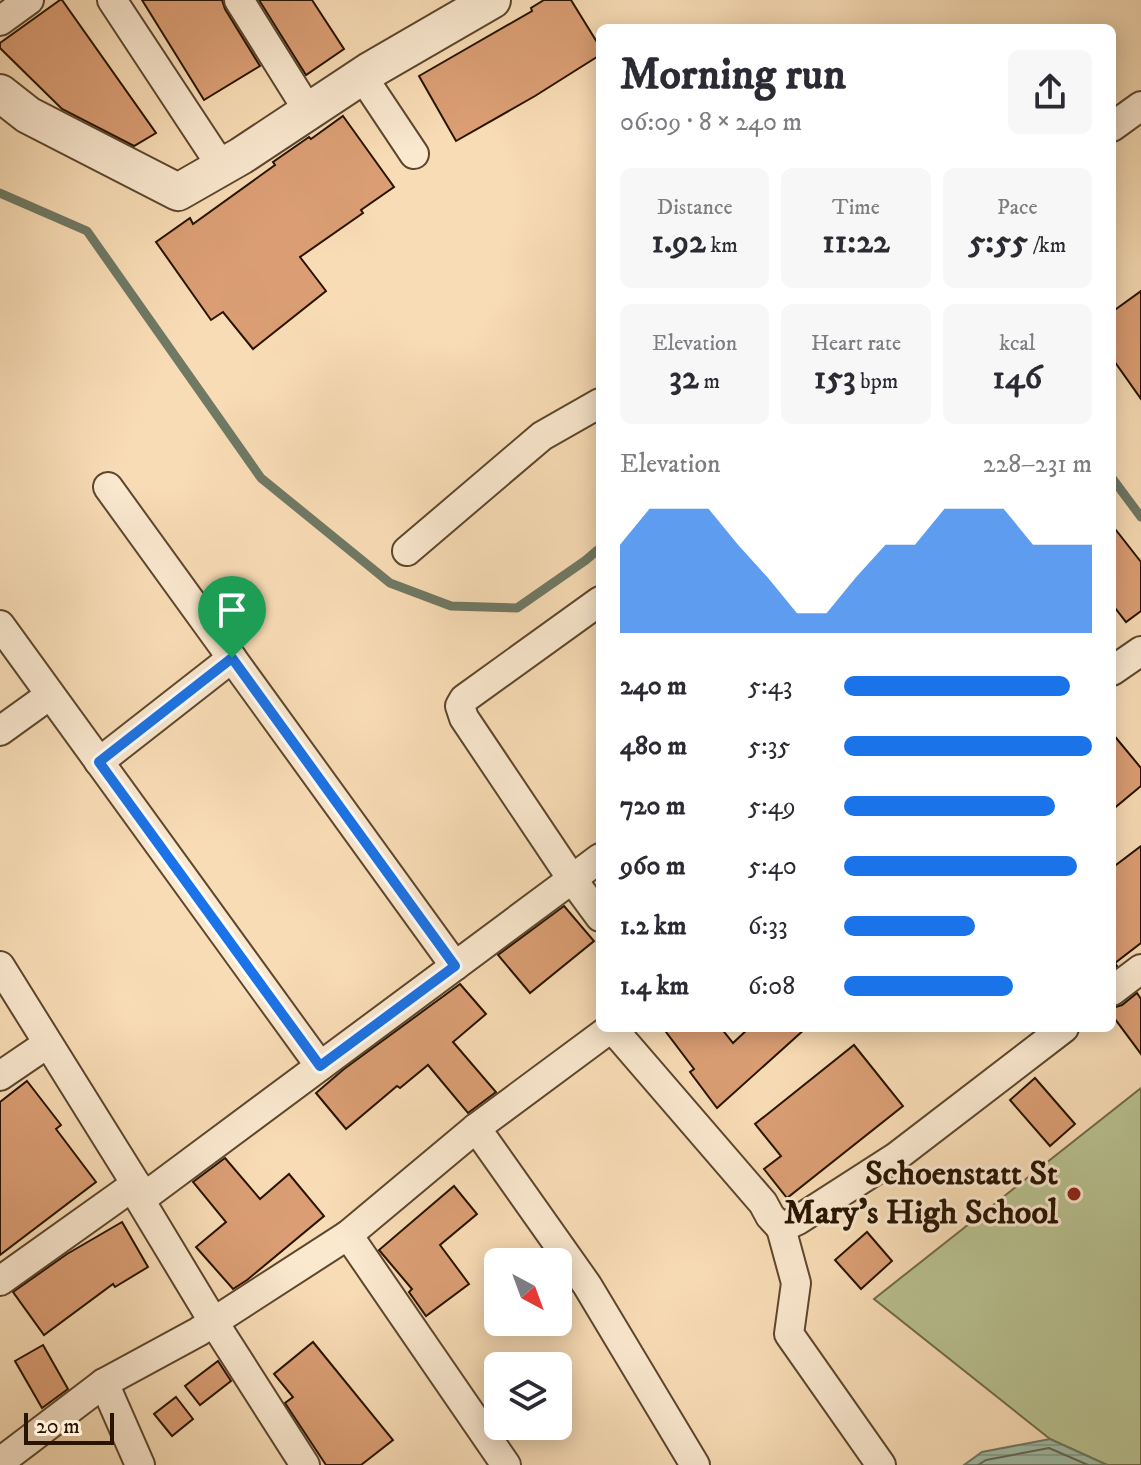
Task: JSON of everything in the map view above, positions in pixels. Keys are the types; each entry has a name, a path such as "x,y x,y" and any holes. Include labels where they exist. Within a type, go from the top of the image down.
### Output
{"street":[{"path":"0,21 29,0"},
{"path":"112,0 222,167"},
{"path":"239,0 309,112"},
{"path":"0,93 28,115 178,192 362,76 492,0"},
{"path":"362,76 414,154"},
{"path":"1116,124 1141,106"},
{"path":"407,551 542,436 596,405"},
{"path":"108,487 455,966"},
{"path":"596,604 464,699 460,706 464,718 596,912"},
{"path":"0,625 320,1066"},
{"path":"1116,668 1141,651"},
{"path":"99,762 232,658"},
{"path":"0,731 50,695"},
{"path":"0,1281 140,1191 320,1066 596,861"},
{"path":"0,966 140,1191 140,1200 213,1321 305,1465"},
{"path":"1116,988 1141,969"},
{"path":"0,1462 104,1383 198,1332 348,1235 476,1128 607,1032"},
{"path":"615,1032 781,1228 796,1283 789,1334 881,1465"},
{"path":"781,1228 896,1157 1059,1032"},
{"path":"0,1076 47,1044"},
{"path":"476,1128 587,1285 695,1465"},
{"path":"348,1235 506,1465"},
{"path":"104,1383 140,1465"}],"shaded area":[{"name":"Schoenstatt St Mary's High School","path":"1141,1088 1141,1465 1107,1465 1050,1439 874,1299"}],"water":[{"path":"1050,1439 1107,1465 964,1465 982,1452"}],"building":[{"path":"60,0 156,133 134,146 62,109 0,48 0,43"},
{"path":"142,0 222,0 260,66 204,100"},
{"path":"259,0 312,0 344,49 306,75"},
{"path":"544,0 571,0 596,41 596,58 456,141 419,76 532,11 531,8"},
{"path":"343,116 394,187 300,257 326,291 253,349 223,312 211,320 156,242 190,218 193,224 275,165 273,162"},
{"path":"1141,291 1141,399 1116,364 1116,309"},
{"path":"1116,530 1141,562 1141,611 1126,622 1116,609"},
{"path":"1116,738 1141,768 1141,786 1116,807"},
{"path":"1141,846 1141,943 1116,962 1116,865"},
{"path":"564,906 594,941 530,993 498,955"},
{"path":"460,984 486,1014 453,1042 496,1092 468,1113 428,1065 400,1088 397,1086 346,1129 316,1093"},
{"path":"1137,993 1141,999 1141,1054 1116,1020 1116,1007"},
{"path":"666,1032 724,1032 733,1043 745,1032 802,1032 717,1108 690,1072 694,1069"},
{"path":"854,1045 903,1106 787,1198 764,1169 781,1156 755,1124"},
{"path":"1035,1078 1075,1124 1050,1146 1010,1100"},
{"path":"27,1081 61,1125 56,1129 96,1182 0,1255 0,1102"},
{"path":"225,1158 260,1199 289,1174 324,1216 233,1289 196,1247 226,1222 193,1182"},
{"path":"454,1186 477,1214 440,1245 469,1284 426,1316 409,1292 412,1289 379,1250"},
{"path":"122,1222 148,1267 115,1287 113,1284 44,1335 13,1292 67,1254"},
{"path":"867,1232 892,1261 861,1289 835,1260"},
{"path":"313,1342 393,1440 361,1465 326,1465 285,1403 293,1397 274,1374"},
{"path":"43,1345 68,1389 42,1408 15,1361"},
{"path":"218,1361 231,1381 200,1405 185,1386"},
{"path":"176,1397 193,1419 172,1436 154,1414"}],"waterway":[{"path":"0,193 87,231 261,478 390,583 451,606 517,608 596,551"},
{"path":"1116,483 1141,517"}],"place":[{"name":"Schoenstatt St Mary's High School","path":"1074,1194"}],"route":[{"path":"232,658 455,966 320,1066 99,762 232,658"}]}
